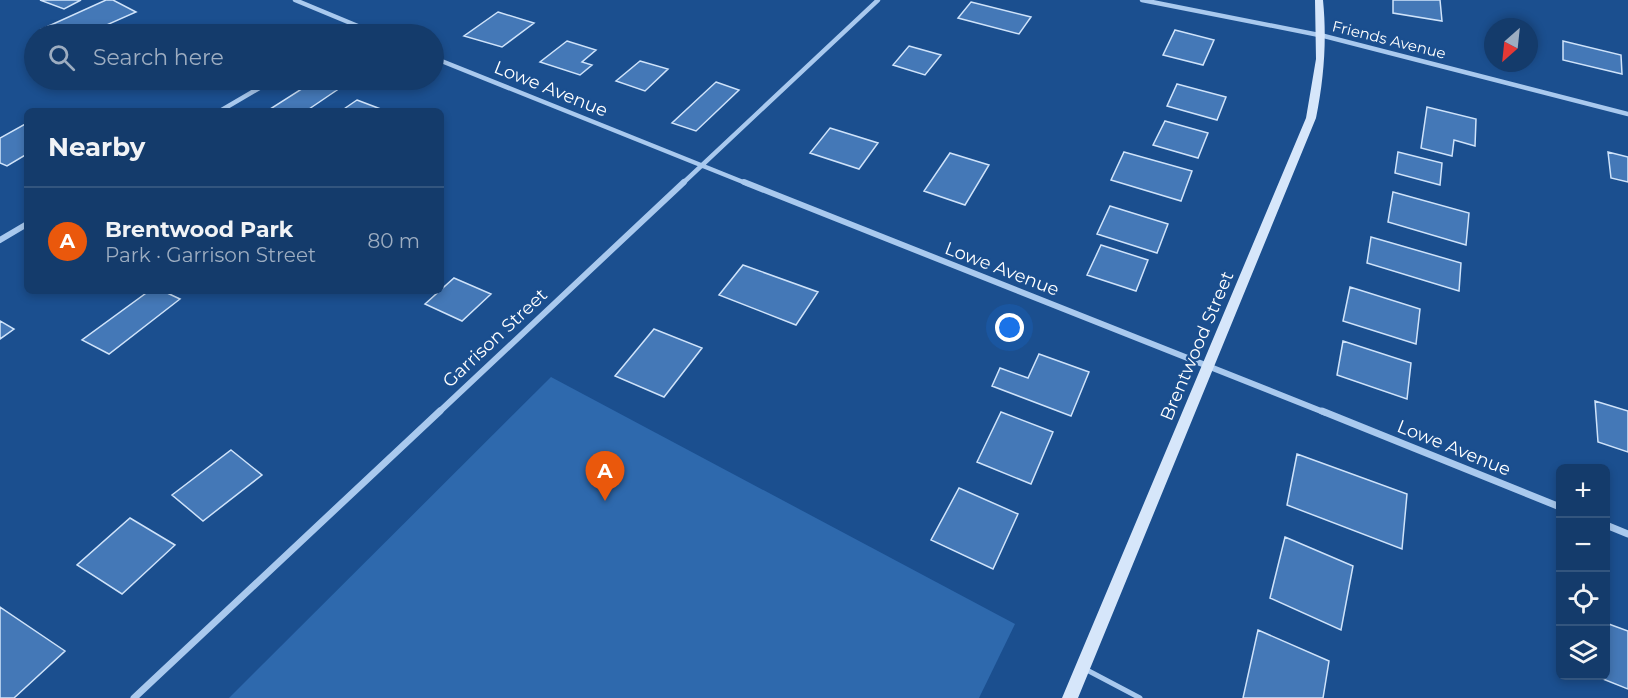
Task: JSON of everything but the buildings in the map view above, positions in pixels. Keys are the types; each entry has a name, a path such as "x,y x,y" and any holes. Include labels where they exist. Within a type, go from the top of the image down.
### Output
{"main road":[{"name":"Brentwood Street","path":"1070,698 1311,118 1320,82 1324,36 1318,0"}],"street":[{"path":"295,0 352,24"},
{"name":"Garrison Street","path":"134,698 878,0"},
{"name":"Friends Avenue","path":"1142,0 1324,36 1628,114"},
{"name":"Lowe Avenue","path":"444,62 700,166 1209,364 1556,505"},
{"path":"225,108 256,90"},
{"path":"0,240 24,226"},
{"path":"1610,527 1628,534"}],"lane":[{"path":"1083,668 1140,698"}],"shaded area":[{"path":"551,377 1015,624 979,698 229,698"}],"place":[{"name":"Brentwood Park","path":"605,501"}]}
